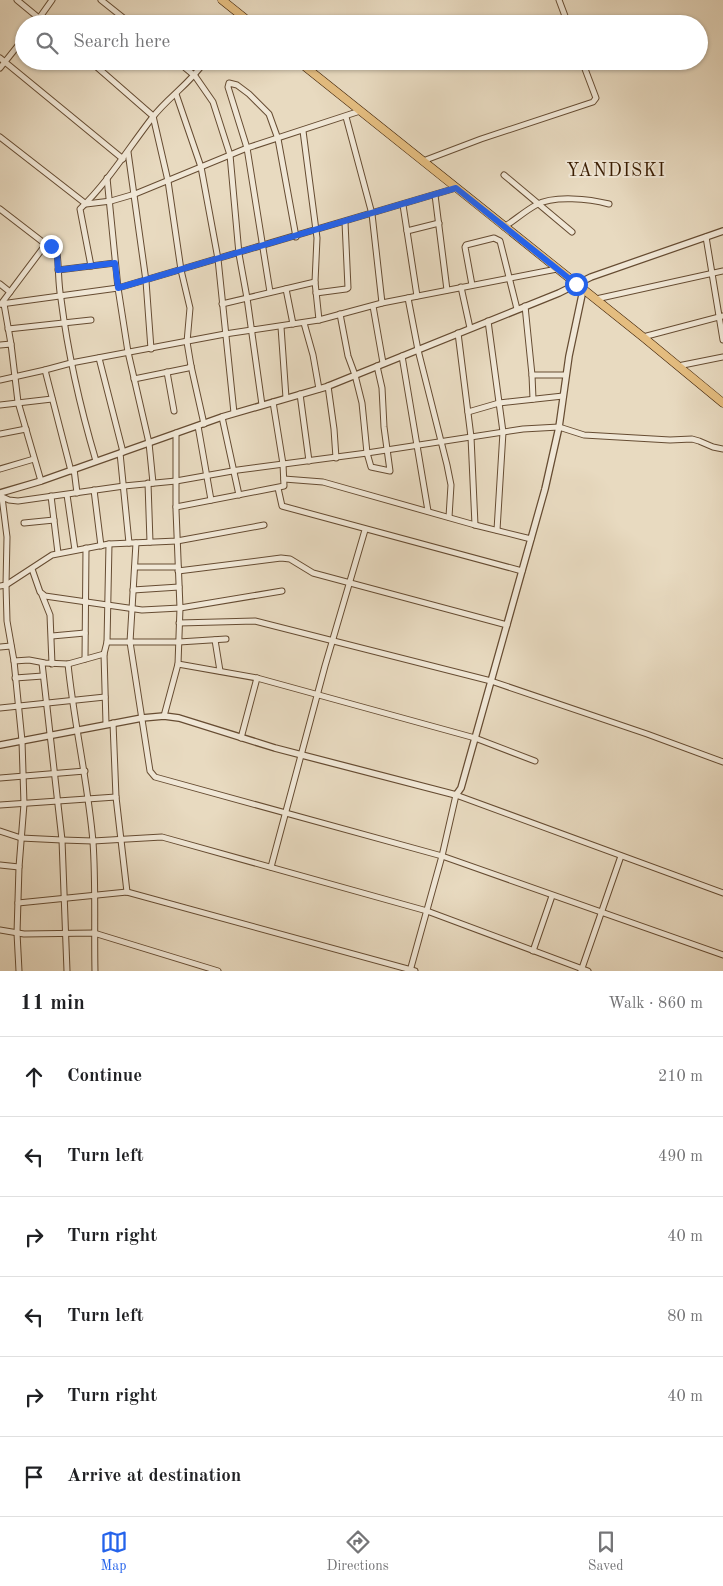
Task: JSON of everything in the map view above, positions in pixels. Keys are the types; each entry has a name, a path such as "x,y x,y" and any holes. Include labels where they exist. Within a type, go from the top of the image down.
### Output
{"main road":[{"path":"222,0 241,15"},
{"path":"309,70 723,403"}],"street":[{"path":"18,0 36,15"},
{"path":"41,15 52,0"},
{"path":"101,0 120,15"},
{"path":"559,0 565,15"},
{"path":"0,68 15,49"},
{"path":"0,58 123,159"},
{"path":"100,70 154,116 168,181 181,270 190,308 187,342 211,500"},
{"path":"188,70 195,76 213,102 230,155 238,254 247,298 262,405"},
{"path":"91,266 80,209 123,159 154,116 199,70"},
{"path":"422,161 481,139 594,102 596,98 585,70"},
{"path":"270,292 247,148 228,83 237,85 249,94 269,114 278,139 296,237"},
{"path":"176,94 201,166 218,259 234,413"},
{"path":"0,137 86,204 110,202 135,194 247,148 360,112"},
{"path":"346,117 372,214 382,304"},
{"path":"303,131 317,231 315,282 319,320"},
{"path":"128,152 146,281 151,349"},
{"path":"504,175 572,232"},
{"path":"107,178 118,288 128,352 149,443 150,542"},
{"path":"2,304 118,288 146,281 456,188"},
{"path":"435,195 447,290"},
{"path":"504,227 538,204 549,200 593,199 609,204"},
{"path":"403,205 417,296"},
{"path":"0,209 53,248 57,253 60,297 70,363 96,461"},
{"path":"316,294 348,288 345,222"},
{"path":"407,230 439,223"},
{"path":"1,496 222,417 328,386 559,293 576,284 646,257 723,231"},
{"path":"706,237 711,273 721,316 723,340"},
{"path":"472,285 466,245 494,238 500,241 517,309"},
{"path":"41,481 18,402 11,344 2,304 46,244"},
{"path":"58,270 115,263"},
{"path":"0,380 70,363 128,352 225,334 304,323 417,296 556,269"},
{"path":"595,300 723,270"},
{"path":"222,304 315,282"},
{"path":"0,284 10,292"},
{"path":"462,287 470,328"},
{"path":"286,289 293,324"},
{"path":"18,903 127,892 412,970 456,795 460,788 475,738 545,490 559,427 566,375 583,290"},
{"path":"408,298 418,350 450,486 449,517"},
{"path":"340,314 348,356 356,375 362,403 370,467 390,471 373,306"},
{"path":"525,306 533,399"},
{"path":"643,337 721,316"},
{"path":"8,329 91,320"},
{"path":"488,321 504,432 497,530"},
{"path":"304,323 313,355 319,389"},
{"path":"281,327 286,398"},
{"path":"458,333 471,437 475,525"},
{"path":"0,345 11,344"},
{"path":"402,356 428,510"},
{"path":"678,366 723,357"},
{"path":"99,358 121,452 128,543"},
{"path":"134,379 190,366"},
{"path":"45,370 77,493"},
{"path":"167,372 174,411"},
{"path":"532,375 566,375"},
{"path":"328,386 336,458"},
{"path":"300,394 309,461"},
{"path":"468,412 499,403 563,396"},
{"path":"0,405 52,399"},
{"path":"176,507 284,486 283,464 273,402"},
{"path":"222,417 239,495"},
{"path":"1,496 9,500 18,501 67,495 336,458 504,432 559,427 584,435 670,440 692,439 723,449"},
{"path":"0,434 26,429"},
{"path":"164,716 178,664 179,642 176,433"},
{"path":"0,469 34,460"},
{"path":"284,479 323,482 531,539"},
{"path":"278,488 282,506 522,571"},
{"path":"94,490 101,546"},
{"path":"67,495 75,550"},
{"path":"1,496 7,537 3,586 14,661 22,740 24,804 19,867 17,933 19,971"},
{"path":"51,496 58,553"},
{"path":"24,523 54,520"},
{"path":"3,586 32,569 52,554 109,544 177,541 264,525"},
{"path":"271,867 365,530"},
{"path":"136,543 130,642 150,771 155,777 442,856 723,955"},
{"path":"109,544 107,642 104,654 105,697 127,892"},
{"path":"85,659 86,548"},
{"path":"135,567 178,569 281,558 290,559 313,573 507,625"},
{"path":"32,569 50,615 52,664"},
{"path":"133,590 179,587"},
{"path":"42,595 132,609 180,608 282,591"},
{"path":"0,620 7,620"},
{"path":"179,623 254,621 491,681 723,762"},
{"path":"52,636 85,633"},
{"path":"107,642 179,642 226,639"},
{"path":"215,640 220,672"},
{"path":"0,647 11,646"},
{"path":"14,661 29,660 42,663 68,664 104,654"},
{"path":"42,663 49,735 59,800 67,971"},
{"path":"68,664 76,730 85,770 93,841 95,971"},
{"path":"178,664 256,678 475,738 535,761"},
{"path":"16,678 43,676"},
{"path":"241,738 256,678"},
{"path":"0,708 72,702 105,697"},
{"path":"0,745 142,718 164,716 178,718 302,756 456,795 723,893"},
{"path":"0,778 85,770"},
{"path":"0,805 116,797"},
{"path":"0,831 21,838 62,840 93,841 162,837 427,911 581,970 588,971"},
{"path":"581,970 621,856"},
{"path":"0,865 19,867"},
{"path":"533,951 552,896"},
{"path":"0,930 17,933 94,933 218,971"}],"district":[{"name":"YANDISKI","path":"616,171"}],"route":[{"path":"51,246 57,253 58,270 115,263 118,288 296,237 456,188 576,284"}]}
